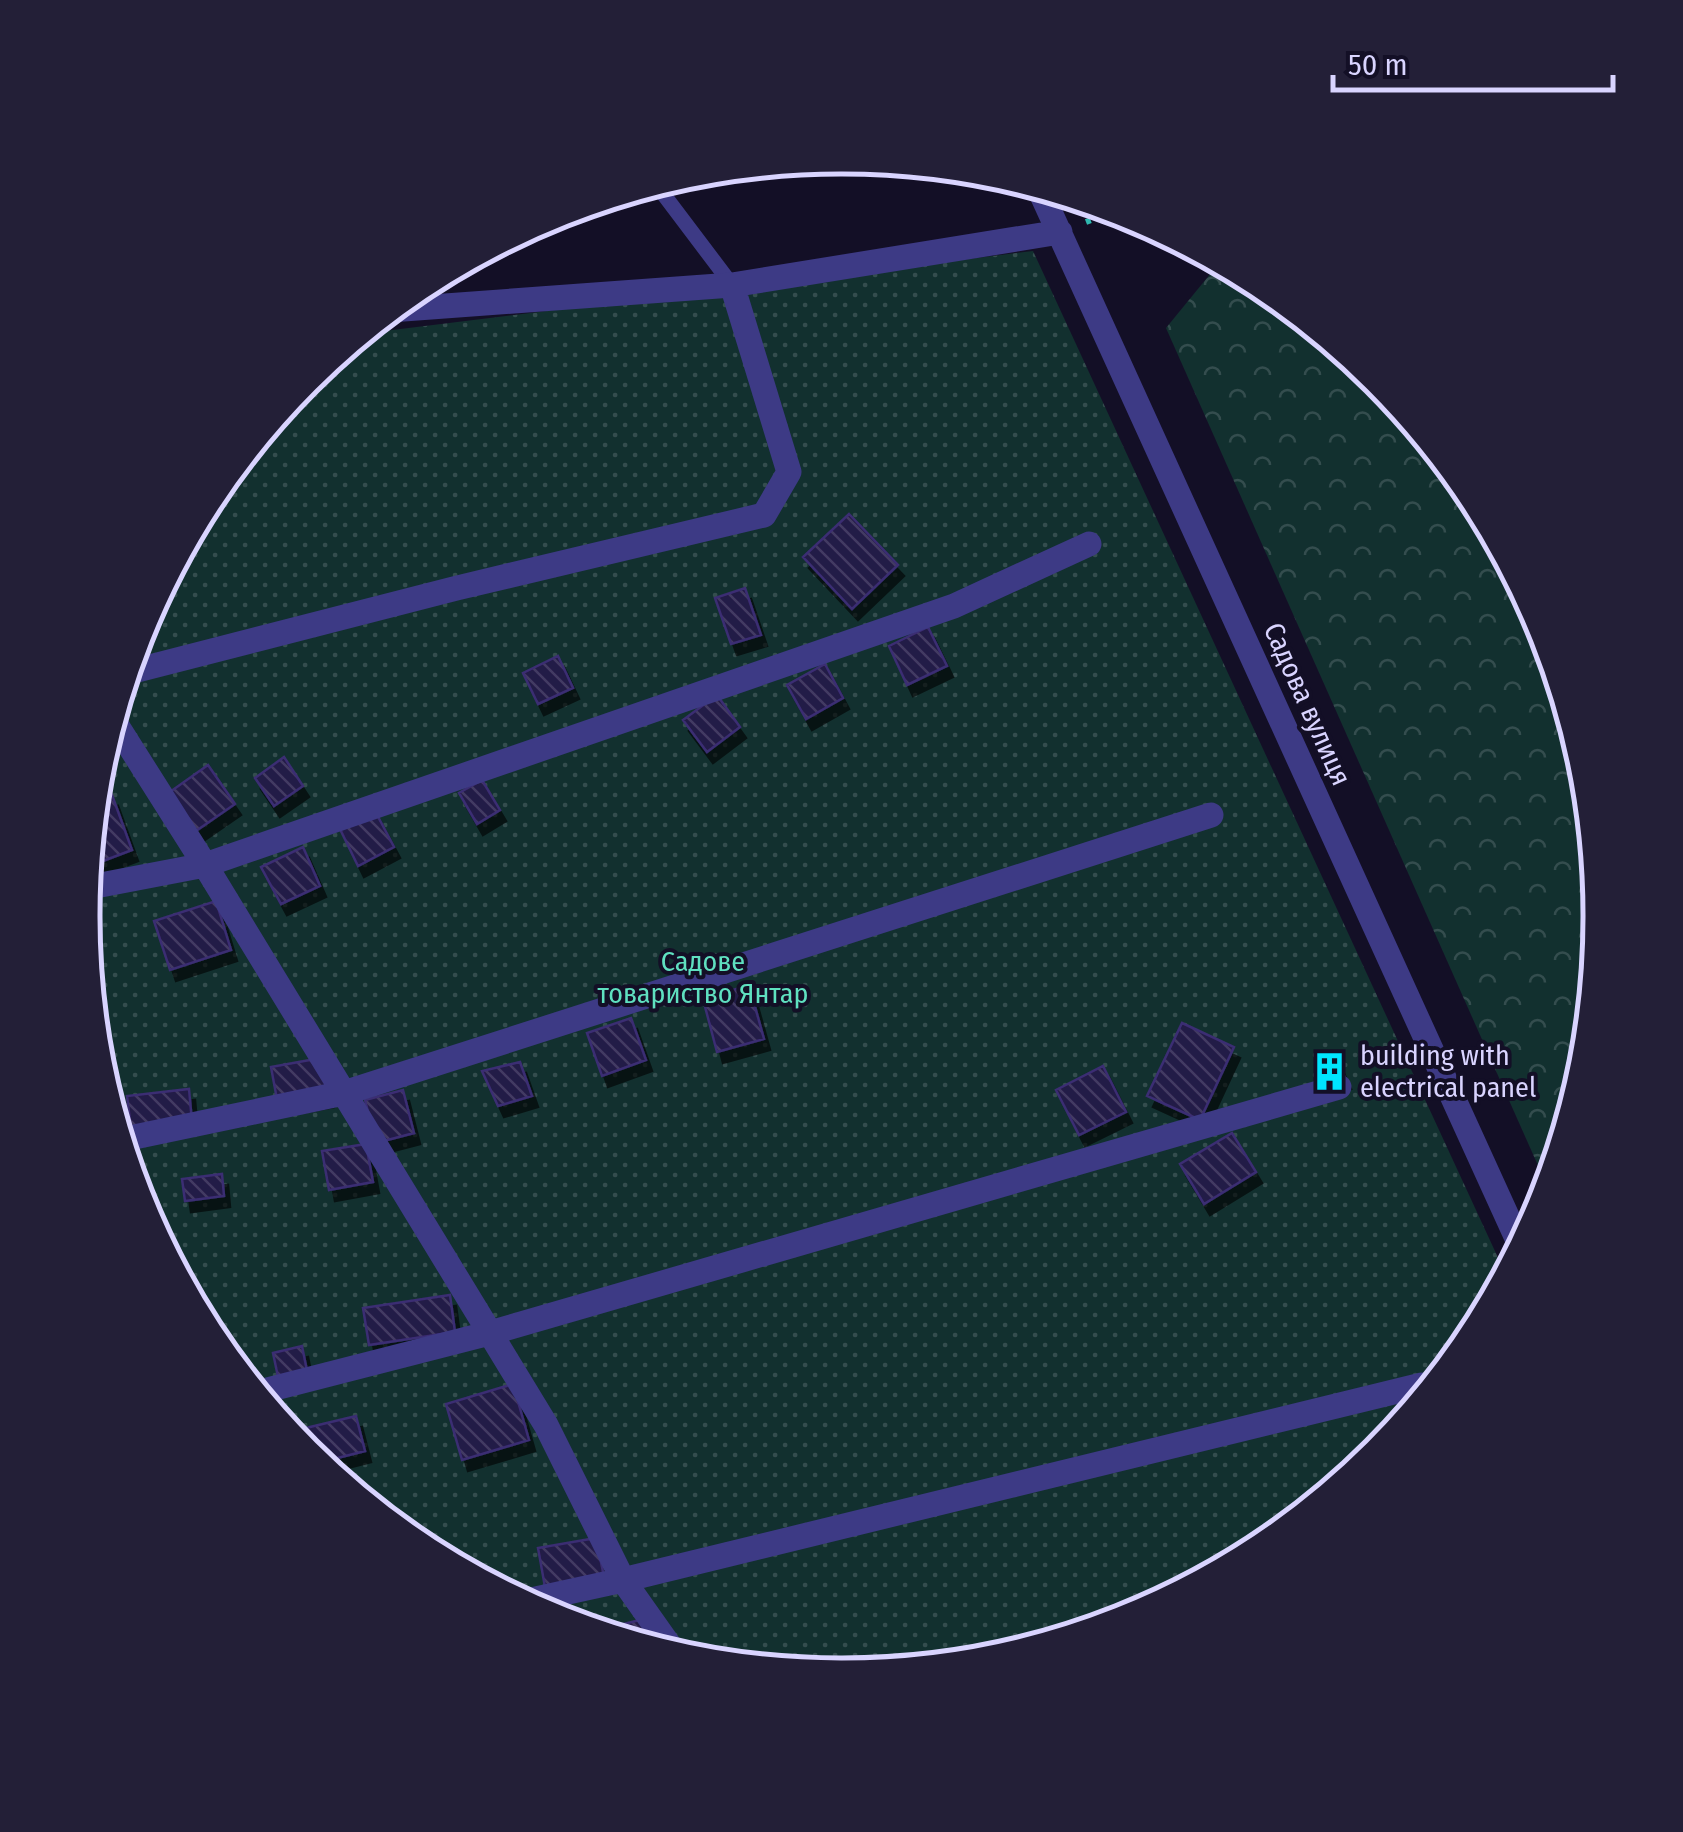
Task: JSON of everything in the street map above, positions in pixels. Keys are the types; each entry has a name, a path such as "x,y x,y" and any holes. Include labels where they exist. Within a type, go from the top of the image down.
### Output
{"street":[{"name":"Садова вулиця","path":"1047,204 1513,1231"},
{"path":"417,308 732,286 1060,232"},
{"path":"142,669 764,515 789,472 732,286"},
{"path":"101,885 205,865 954,606 1090,544"},
{"path":"123,735 546,1425 622,1580 661,1635"},
{"path":"134,1137 344,1093 1211,815"},
{"path":"271,1389 490,1333 1339,1087"},
{"path":"548,1596 1415,1386"}],"lane":[{"path":"665,196 732,286"}],"green space":[{"name":"Садове товариство Янтар","path":"1033,251 1499,1259 1458,1328 1399,1405 1366,1440 1293,1504 1253,1533 1169,1581 1080,1618 1033,1632 986,1643 890,1656 842,1658 745,1651 697,1643 603,1618 514,1581 471,1558 430,1533 353,1473 317,1440 253,1367 199,1287 176,1244 156,1200 125,1108 106,1013 102,964 100,916 106,819 125,724 139,678 156,632 199,545 284,427 387,331"},
{"path":"1211,273 1253,299 1330,359 1366,392 1430,465 1484,545 1527,632 1558,724 1569,771 1577,819 1583,916 1577,1013 1569,1061 1539,1168 1166,328"}],"building":[{"path":"849,514 898,565 852,609 803,557"},
{"path":"745,588 761,635 731,644 715,598"},
{"path":"928,627 947,666 907,685 889,646"},
{"path":"558,656 573,688 538,704 523,673"},
{"path":"825,664 843,698 806,719 787,685"},
{"path":"717,695 740,727 707,752 683,720"},
{"path":"284,757 303,786 274,806 255,778"},
{"path":"208,765 235,804 193,833 167,794"},
{"path":"482,780 500,810 477,824 459,793"},
{"path":"110,796 132,850 103,861 106,819"},
{"path":"375,811 394,847 358,866 340,829"},
{"path":"303,847 320,886 281,904 261,867"},
{"path":"216,901 231,950 170,970 154,921"},
{"path":"749,985 764,1039 717,1052 703,999"},
{"path":"631,1018 646,1060 602,1076 587,1033"},
{"path":"1182,1023 1234,1047 1200,1120 1147,1096"},
{"path":"321,1058 328,1096 278,1105 271,1067"},
{"name":"building with electrical panel","path":"1336,1058 1345,1078 1325,1084 1316,1063"},
{"path":"520,1062 532,1096 498,1106 482,1071"},
{"path":"1103,1066 1126,1112 1079,1135 1056,1090"},
{"path":"189,1089 192,1122 131,1129 127,1096"},
{"path":"403,1090 414,1133 376,1143 365,1100"},
{"path":"1232,1133 1256,1172 1204,1204 1180,1164"},
{"path":"366,1144 373,1182 329,1190 322,1151"},
{"path":"222,1174 224,1196 185,1201 182,1179"},
{"path":"450,1295 455,1332 369,1345 363,1308"},
{"path":"302,1346 307,1371 278,1377 273,1353"},
{"path":"513,1384 529,1440 462,1460 446,1404"},
{"path":"356,1416 365,1451 337,1458 306,1428"},
{"path":"596,1538 604,1577 545,1587 538,1548"},
{"path":"644,1619 647,1631 623,1624"}],"place":[{"name":"building with electrical panel","path":"1330,1071"}]}
